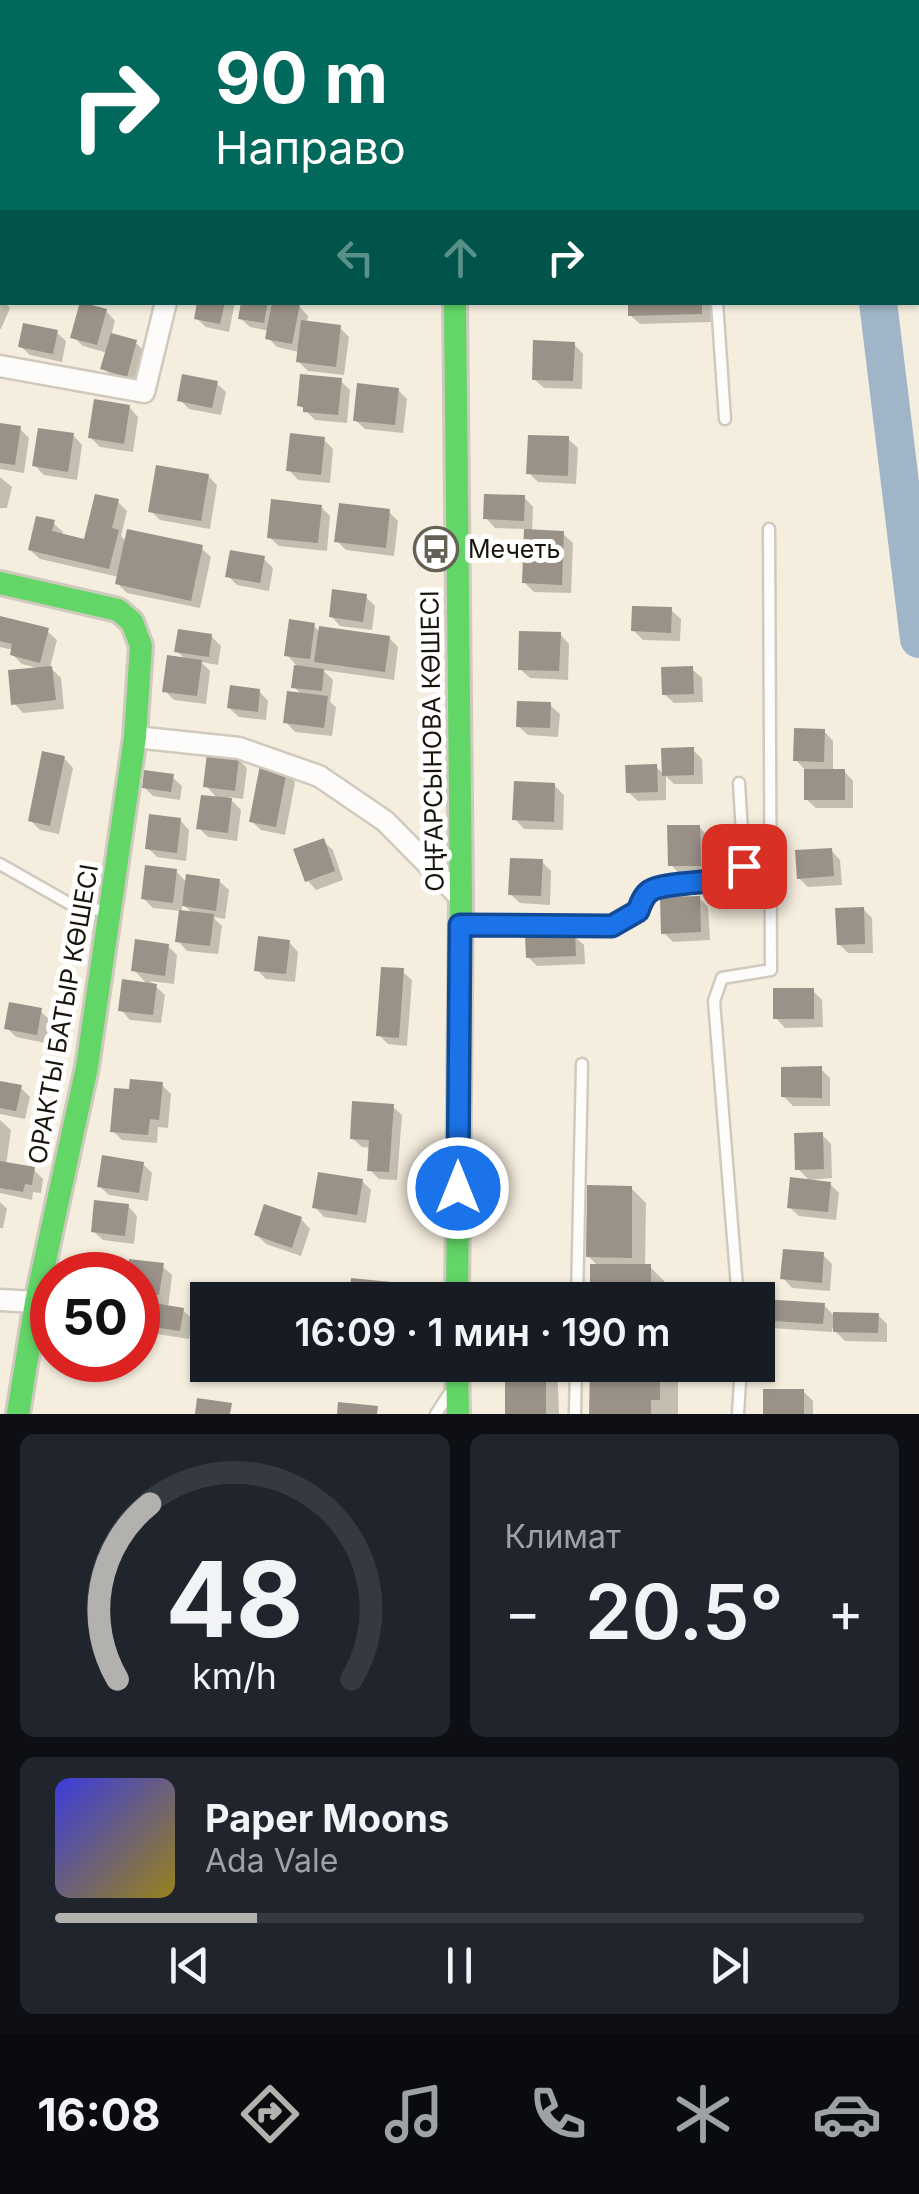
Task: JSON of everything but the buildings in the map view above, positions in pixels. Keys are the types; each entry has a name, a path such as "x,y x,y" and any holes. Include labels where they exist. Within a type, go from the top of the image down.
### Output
{"main road":[{"name":"ОҢҒАРСЫНОВА КӨШЕСІ","path":"455,305 461,898 458,1282"},
{"name":"ОРАКТЫ БАТЫР КӨШЕСІ","path":"0,583 118,610 132,622 141,646 135,737 87,1067 47,1252"},
{"name":"ОРАКТЫ БАТЫР КӨШЕСІ","path":"18,1414 30,1339"},
{"path":"457,1382 458,1414"}],"street":[{"path":"0,366 144,392 165,305"},
{"path":"135,737 239,748 319,776 384,820 461,898"},
{"path":"0,1300 30,1302"}],"lane":[{"path":"717,305 725,419"},
{"path":"737,1282 714,1001 722,978 772,970 768,530"},
{"path":"460,925 612,926 638,911 653,888 737,877 744,866 740,783"},
{"path":"0,864 79,910 110,910"},
{"path":"577,1282 582,1064"},
{"path":"436,1414 453,1382"},
{"path":"575,1414 576,1382"},
{"path":"738,1414 740,1382"}],"waterway":[{"path":"878,305 919,639"}],"traffic: fast":[{"path":"455,305 461,898 457,1282"},
{"path":"0,583 118,610 132,622 141,646 135,737 87,1067 36,1302 18,1414"},
{"path":"457,1382 458,1414"}],"place":[{"name":"Мечеть","path":"436,549"}],"route":[{"path":"458,1188 460,925 612,926 638,911 653,888 722,881 737,877 744,866"}]}
